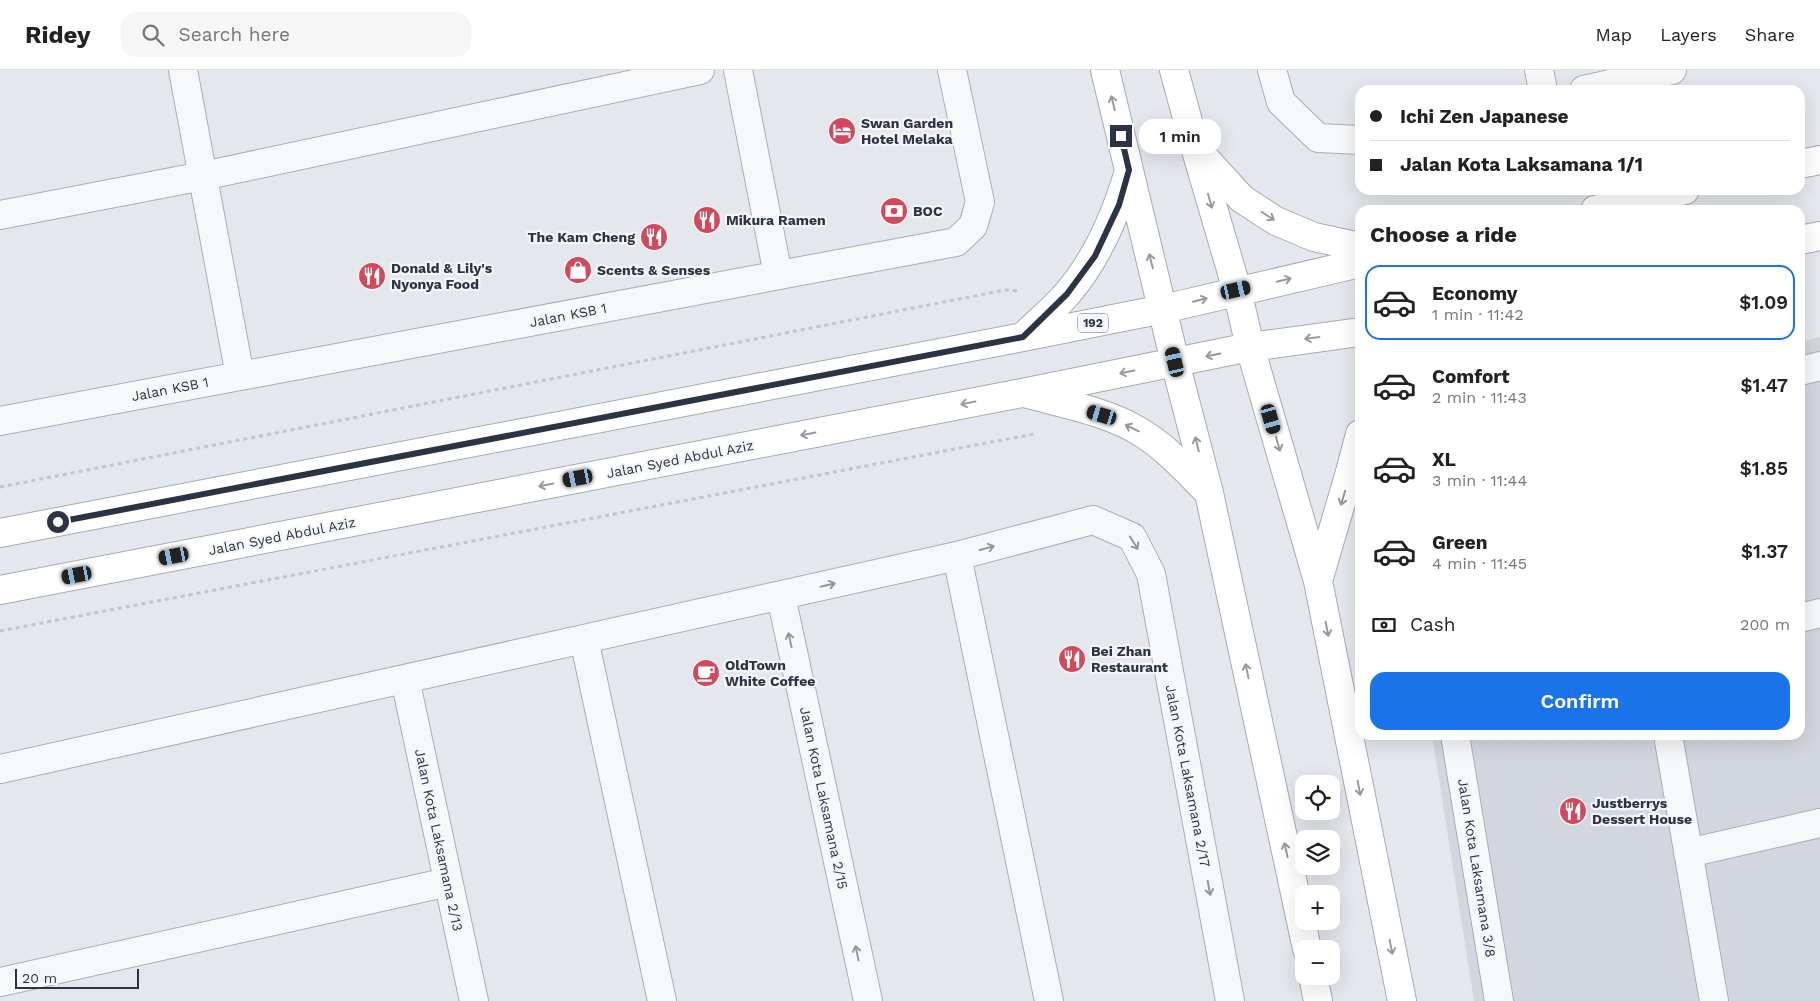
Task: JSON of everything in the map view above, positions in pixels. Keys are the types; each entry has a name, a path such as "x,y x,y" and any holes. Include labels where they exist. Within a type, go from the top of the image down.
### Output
{"main road":[{"path":"1105,70 1175,362 1209,492 1305,940"},
{"path":"1174,70 1236,290 1250,347 1318,581 1402,1001"},
{"path":"1195,147 1242,199 1276,221 1314,237 1355,246"},
{"path":"1805,163 1820,160"},
{"path":"1023,337 1067,294 1095,256 1119,205 1129,170"},
{"path":"1618,205 1662,195"},
{"path":"1805,239 1820,236"},
{"name":"192","path":"0,533 1023,337 1163,309 1236,290 1355,264"},
{"name":"Jalan Syed Abdul Aziz","path":"0,590 1022,393 1250,347 1355,333"},
{"path":"1022,393 1102,415 1136,429 1167,450 1209,492"},
{"path":"1318,581 1355,453"},
{"path":"1315,985 1318,1001"}],"street":[{"path":"183,70 240,376"},
{"path":"0,214 203,176 700,70"},
{"path":"738,70 778,275"},
{"name":"Jalan KSB 1","path":"0,421 956,242 973,226 980,202 952,70"},
{"path":"1272,70 1281,102 1318,138 1355,140"},
{"path":"1539,70 1542,85"},
{"path":"1606,85 1672,70"},
{"path":"1805,370 1820,366"},
{"name":"Jalan Kota Laksamana 2/17","path":"957,556 1094,520 1132,537 1151,574 1230,1001"},
{"path":"0,769 957,556 1049,1001"},
{"name":"Jalan Kota Laksamana 2/15","path":"781,596 868,1001"},
{"path":"1805,617 1820,613"},
{"path":"584,639 662,1001"},
{"name":"Jalan Kota Laksamana 2/13","path":"405,679 474,1001"},
{"name":"Jalan Kota Laksamana 3/8","path":"1456,740 1499,1001"},
{"path":"1669,740 1714,1001"},
{"path":"1688,853 1820,823"},
{"path":"0,982 448,882"}],"path":[{"path":"0,487 1005,290"},
{"path":"0,631 1031,434"}],"shaded area":[{"path":"1820,337 1820,1001 1474,1001 1433,740 1805,740 1805,341"}],"place":[{"name":"Swan Garden Hotel Melaka","path":"842,131"},
{"name":"BOC","path":"894,211"},
{"name":"Mikura Ramen","path":"707,220"},
{"name":"The Kam Cheng","path":"654,237"},
{"name":"Scents & Senses","path":"578,270"},
{"name":"Donald & Lily's Nyonya Food","path":"372,276"},
{"name":"Bei Zhan Restaurant","path":"1072,659"},
{"name":"OldTown White Coffee","path":"706,673"},
{"name":"Justberrys Dessert House","path":"1573,811"}],"route":[{"path":"58,522 1023,337 1067,294 1095,256 1119,205 1129,170 1121,136"}]}
